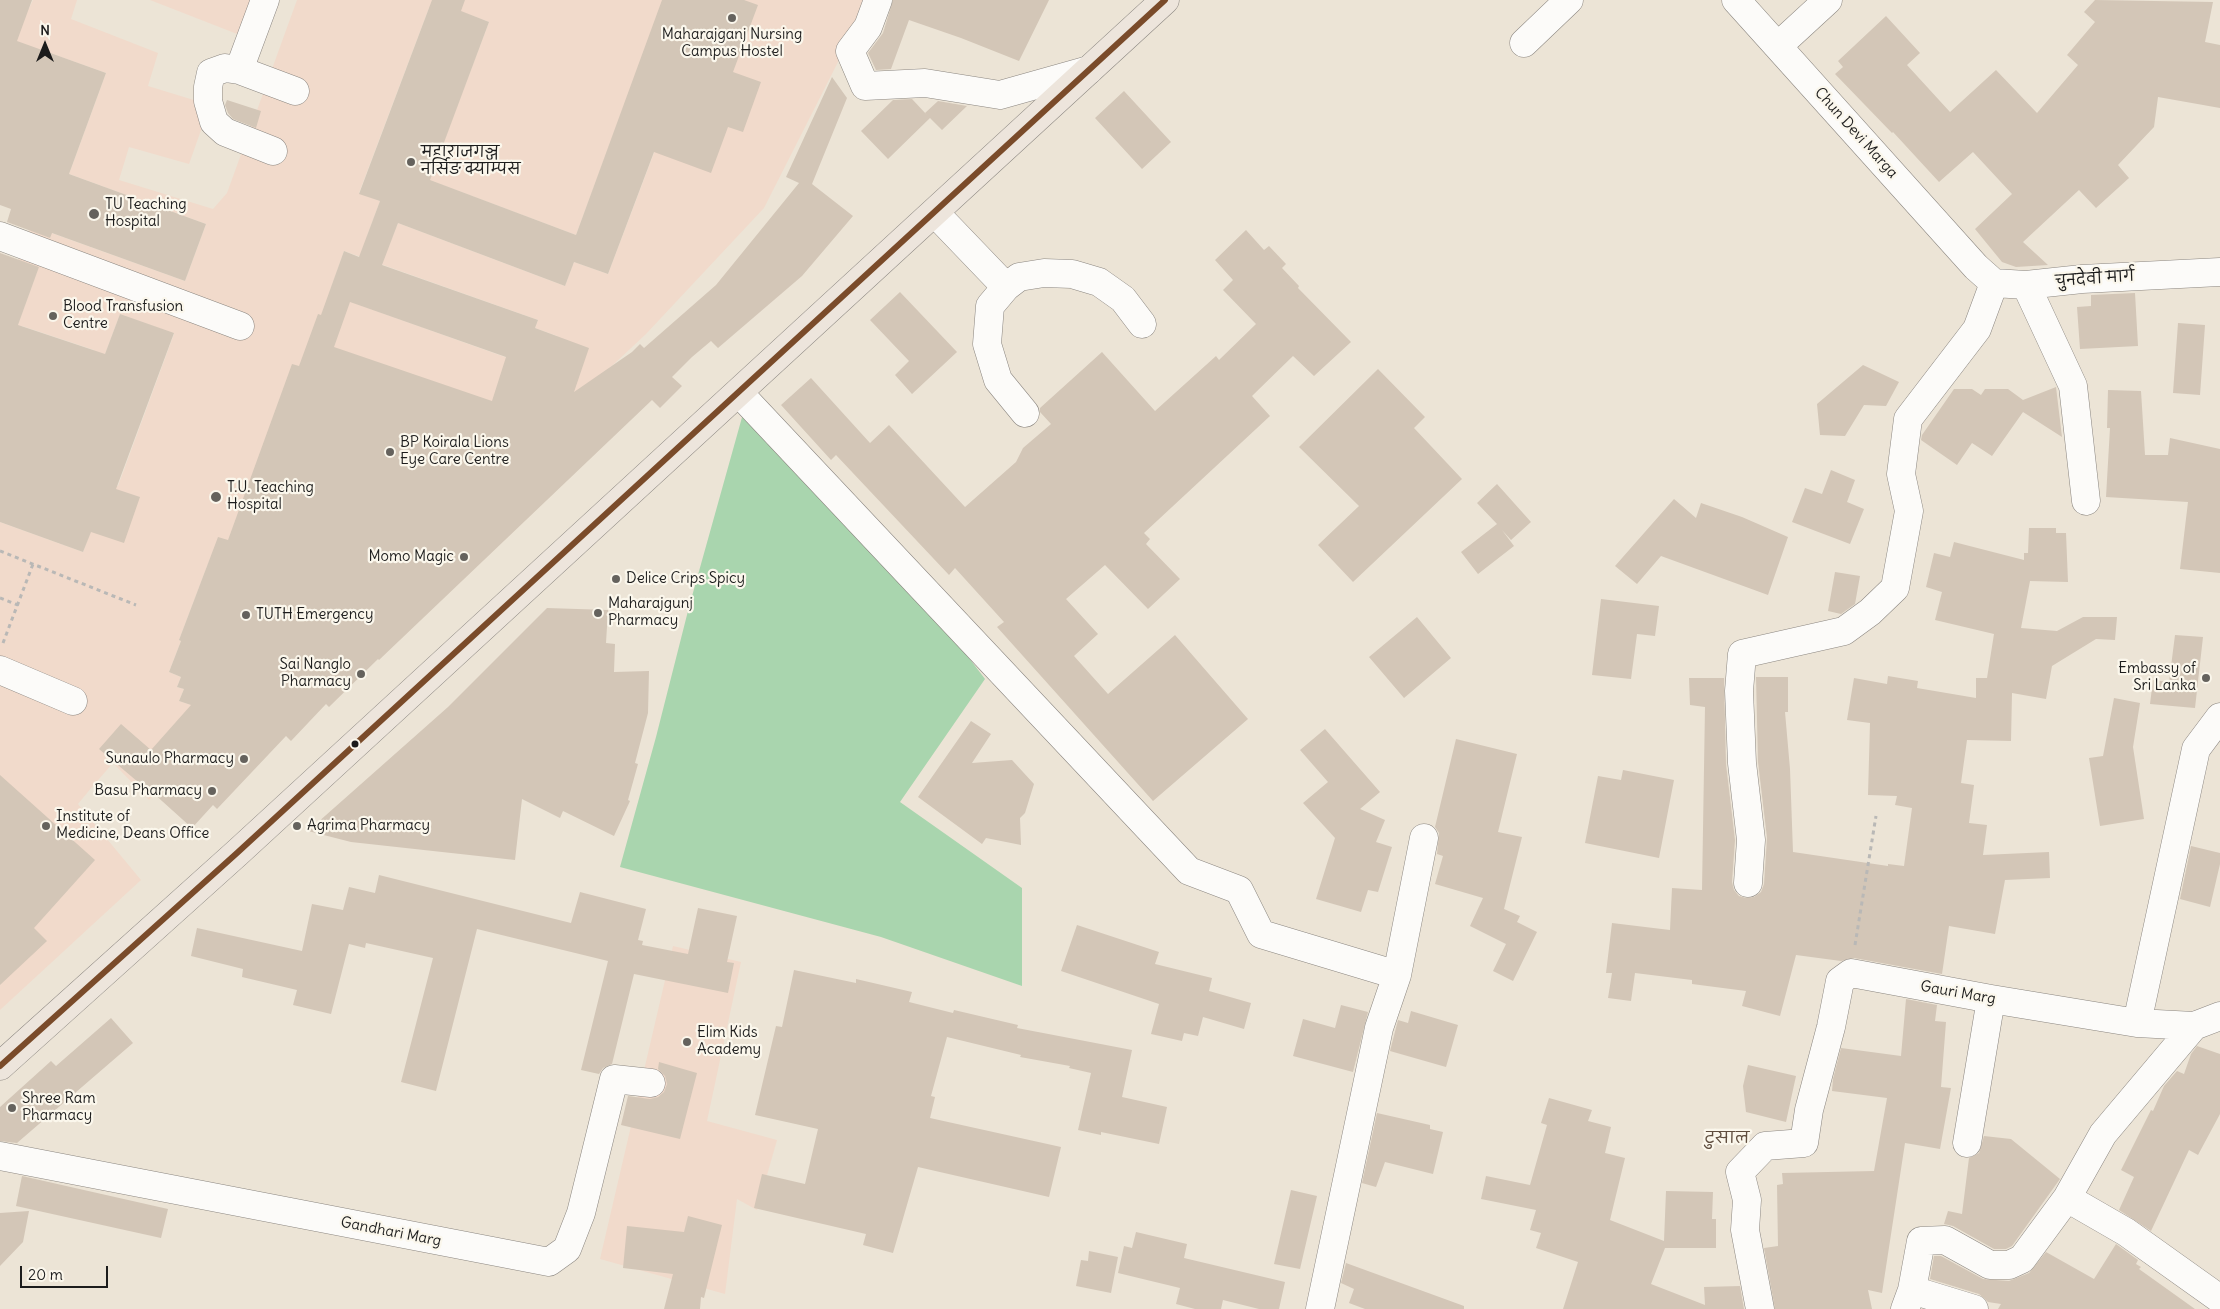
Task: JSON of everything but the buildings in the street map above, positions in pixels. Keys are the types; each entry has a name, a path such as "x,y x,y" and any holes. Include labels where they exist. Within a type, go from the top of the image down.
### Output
{"main road":[{"path":"0,1066 71,1004 739,393 1165,0"}],"street":[{"path":"239,70 265,0"},
{"path":"878,0 868,28 850,51 865,86 925,83 1000,95 1089,70"},
{"path":"1524,44 1569,0"},
{"name":"Chun Devi Marga","path":"1736,0 1985,275"},
{"path":"1778,46 1828,0"},
{"path":"273,151 225,132 214,122 208,101 211,73 225,68 239,70 295,91"},
{"path":"935,213 1006,287"},
{"path":"0,236 240,326"},
{"name":"चुनदेवी मार्ग","path":"1985,275 2026,285 2082,278 2220,272"},
{"path":"1025,413 998,380 986,344 990,306 1006,287 1018,277 1044,273 1072,274 1099,282 1123,299 1142,324"},
{"path":"1748,883 1751,840 1742,763 1739,691 1742,654 1844,631 1870,612 1895,588 1909,511 1901,474 1908,419 1977,329 1985,275"},
{"path":"2026,285 2073,386 2086,502"},
{"path":"739,393 1189,871 1238,890 1260,934 1397,975"},
{"path":"1,659 72,701"},
{"path":"2137,1023 2196,749 2220,717"},
{"path":"1320,1309 1378,1028 1397,975 1424,838"},
{"path":"1760,1309 1746,1230 1747,1200 1740,1172 1765,1146 1804,1143 1809,1110 1831,1027 1840,981 1851,973"},
{"name":"Gauri Marg","path":"1851,973 1991,999 2137,1023 2194,1026"},
{"path":"1967,1143 1991,999"},
{"path":"1974,1309 1908,1299 1921,1241 1945,1240 1990,1264 2009,1265 2022,1259 2066,1198 2103,1134 2194,1026 2220,1016"},
{"name":"Gandhari Marg","path":"0,1156 549,1262 567,1250 581,1212 612,1081 616,1078 651,1083"},
{"path":"2066,1198 2126,1232 2220,1299"}],"path":[{"path":"0,551 136,605"},
{"path":"1,659 33,564"},
{"path":"0,598 18,605"},
{"path":"1851,973 1876,816"}],"shaded area":[{"name":"T.U. Teaching Hospital","path":"33,0 77,0 71,19 158,53 148,86 210,105 189,164 129,147 119,180 213,209 227,193 297,0 662,0 748,32 744,0 864,0 838,62 764,208 646,334 567,408 343,593 149,800 113,763 92,787 78,804 141,880 0,1010 0,985 15,909 0,792 0,522 83,552 108,484 106,483 118,486 174,334 120,314 73,440 94,350 22,326 0,390 0,374 38,269 18,261 34,218 46,231 185,281 206,224 69,174 106,73 47,52 0,45 29,8","holes":["429,8 453,17 456,10 489,22 429,180 576,235 625,104 660,137 608,274 574,262 565,286 398,223 389,245 367,236 380,201 359,193","344,251 538,320 535,328 557,336 544,371 329,294","211,556 191,705 179,701 184,689 177,687 181,677 169,672 181,641 179,640"]},
{"path":"150,0 263,0 250,39"},
{"name":"Elim Kids Academy","path":"673,946 741,962 707,1121 777,1140 757,1210 737,1199 725,1294 600,1259"}],"green space":[{"path":"746,403 871,529 985,679 900,802 1022,888 1022,986 881,937 620,867 689,607"}],"transit line":[{"path":"0,1066 237,853 1165,0"}],"place":[{"name":"Maharajganj Nursing Campus Hostel","path":"732,18"},
{"name":"महाराजगञ्ज नर्सिङ क्याम्पस","path":"411,162"},
{"name":"TU Teaching Hospital","path":"94,214"},
{"name":"Blood Transfusion Centre","path":"53,316"},
{"name":"BP Koirala Lions Eye Care Centre","path":"390,452"},
{"name":"T.U. Teaching Hospital","path":"216,497"},
{"name":"Momo Magic","path":"464,557"},
{"name":"Delice Crips Spicy","path":"616,579"},
{"name":"Maharajgunj Pharmacy","path":"598,613"},
{"name":"TUTH Emergency","path":"246,615"},
{"name":"Sai Nanglo Pharmacy","path":"361,674"},
{"name":"Embassy of Sri Lanka","path":"2206,678"},
{"name":"Sunaulo Pharmacy","path":"244,759"},
{"name":"Basu Pharmacy","path":"212,791"},
{"name":"Institute of Medicine, Deans Office","path":"46,826"},
{"name":"Agrima Pharmacy","path":"297,826"},
{"name":"Elim Kids Academy","path":"687,1042"},
{"name":"Shree Ram Pharmacy","path":"12,1108"}],"district":[{"name":"टुसाल","path":"1727,1138"}]}
